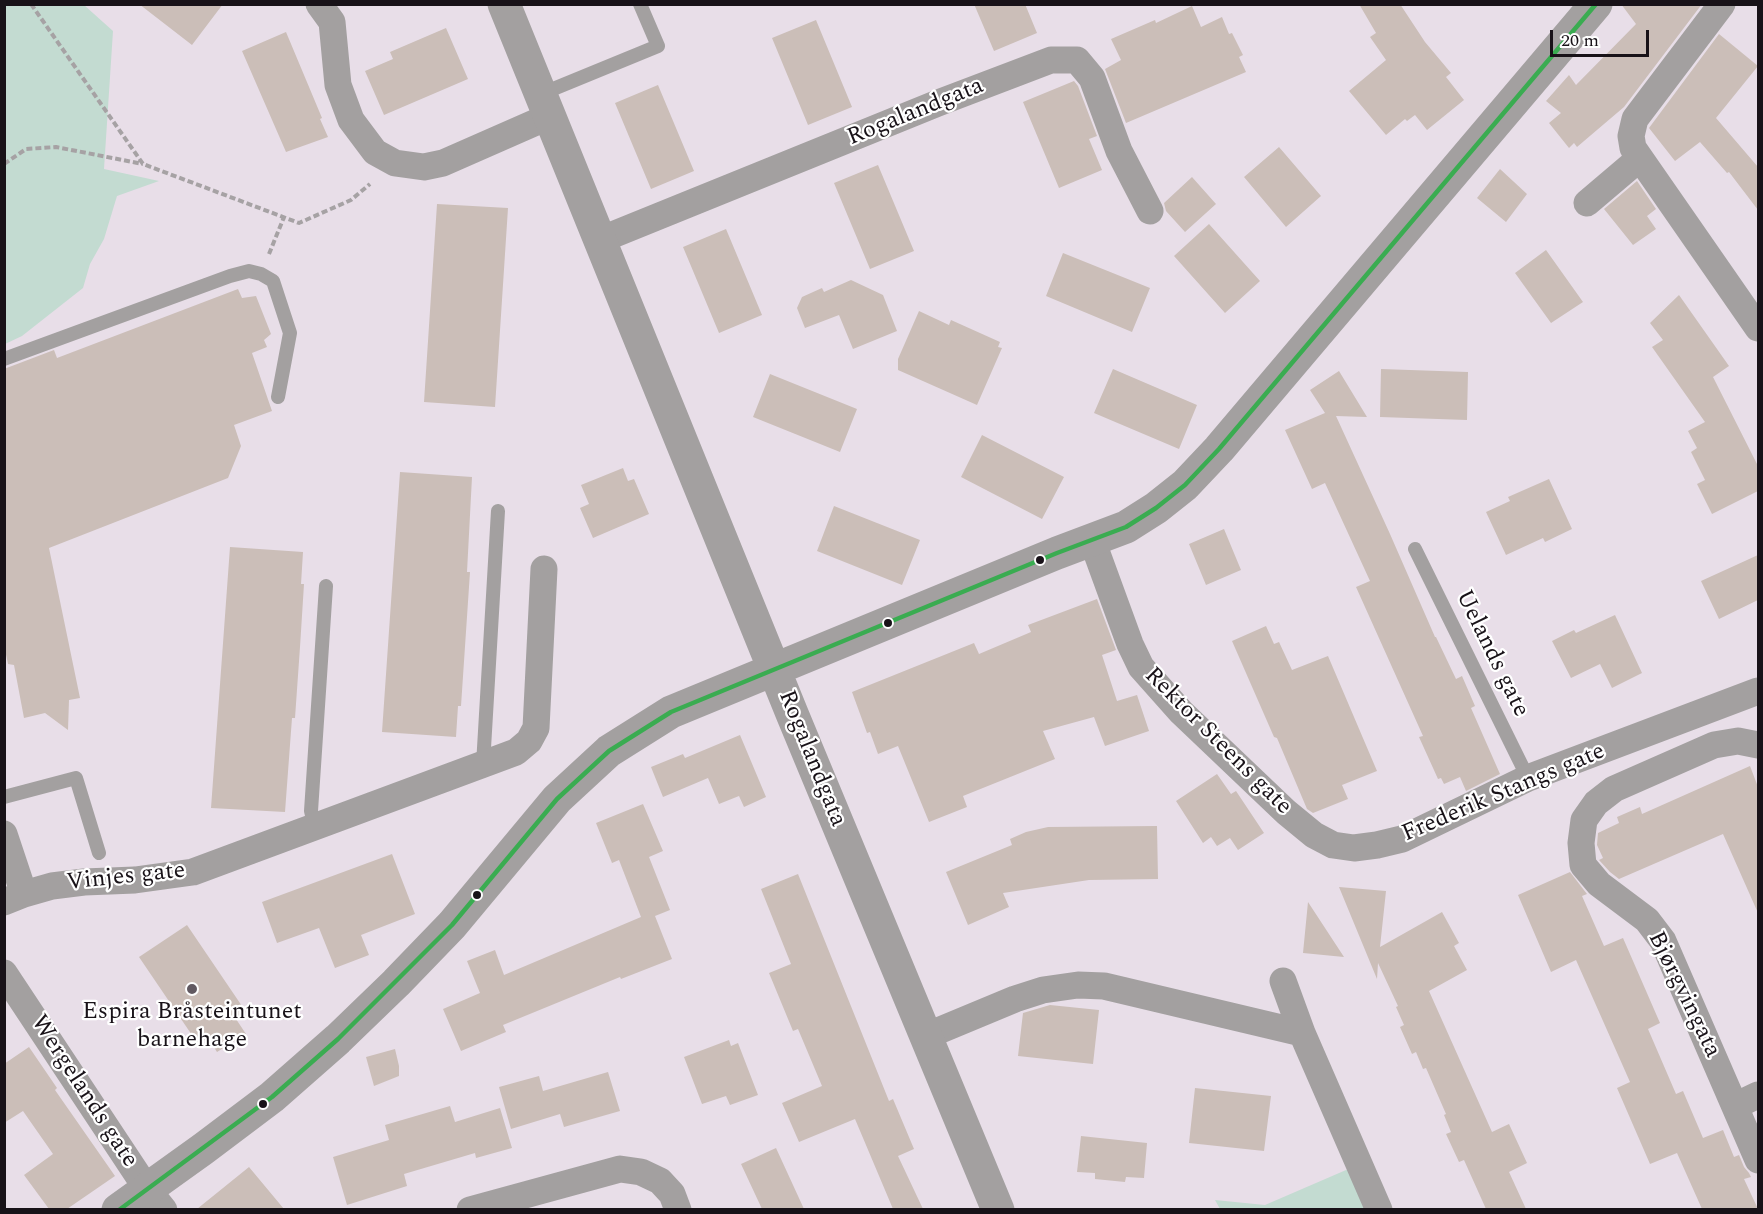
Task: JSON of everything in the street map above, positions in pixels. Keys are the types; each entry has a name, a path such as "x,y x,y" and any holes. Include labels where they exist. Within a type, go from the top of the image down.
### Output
{"street":[{"path":"319,4 332,22 338,85 351,120 375,152 395,163 424,167 443,163 545,105"},
{"name":"Rogalandgata","path":"504,4 774,669 998,1209"},
{"path":"118,1209 156,1199 203,1149 272,1097 354,1023 452,925 557,799 609,751 672,712 1126,527 1156,508 1185,485 1220,449 1596,4"},
{"path":"1722,4 1635,119 1631,136 1633,148 1758,328"},
{"name":"Rogalandgata","path":"600,240 938,103 1051,60 1077,60 1092,78 1119,151 1150,211"},
{"path":"1587,202 1640,158"},
{"name":"Rektor Steens gate","path":"1092,540 1130,644 1141,667 1181,712 1286,812 1314,835"},
{"name":"Vinjes gate","path":"14,898 52,886 135,880 193,872 516,752 529,741 536,728 544,569"},
{"name":"Frederik Stangs gate","path":"1314,835 1333,845 1354,848 1402,839 1528,778 1758,691"},
{"name":"Bjørgvingata","path":"1758,745 1738,741 1714,745 1614,789 1596,803 1584,820 1581,843 1583,865 1599,884 1647,920 1663,941 1747,1100 1758,1160"},
{"path":"4,834 14,898"},
{"name":"Wergelands gate","path":"4,973 156,1199"},
{"path":"1282,981 1302,1033 1379,1209"},
{"path":"926,1036 1015,999 1043,990 1078,985 1104,986 1302,1033"},
{"path":"470,1209 620,1169 641,1172 660,1181 672,1194 678,1209"}],"lane":[{"path":"545,105 658,46 640,4"},
{"path":"4,359 230,276 249,272 261,274 273,281 290,333 278,397"},
{"path":"483,765 498,511"},
{"name":"Uelands gate","path":"1414,549 1528,778"},
{"path":"315,828 311,811 326,586"},
{"path":"4,797 76,778 99,853"}],"path":[{"path":"31,4 143,164"},
{"path":"4,164 26,149 56,147 143,164 299,223 351,200 395,163"},
{"path":"261,274 284,217"}],"green space":[{"path":"5,4 84,5 113,31 104,169 159,181 117,196 104,239 90,264 83,288 22,336 5,344"},
{"path":"1353,1167 1371,1209 1220,1209 1215,1200 1265,1205"}],"building":[{"path":"139,4 223,4 192,45"},
{"path":"974,4 1025,4 1037,33 994,51"},
{"path":"1359,4 1400,4 1425,42 1451,73 1446,77 1464,100 1427,130 1415,115 1407,121 1405,119 1386,135 1349,91 1386,60 1370,37 1376,33"},
{"path":"1621,4 1702,4 1624,107 1577,147 1574,143 1569,148 1549,123 1561,113 1546,101 1569,75 1576,85 1636,24"},
{"path":"1192,6 1201,27 1222,17 1229,34 1232,33 1243,55 1239,57 1246,72 1126,123 1105,69 1121,60 1111,39 1155,20 1156,23"},
{"path":"816,20 852,107 808,125 772,38"},
{"path":"446,28 468,79 384,115 365,71 393,59 390,52"},
{"path":"286,32 328,137 286,152 242,51"},
{"path":"1719,34 1758,66 1716,118 1758,167 1758,210 1729,172 1727,173 1700,142 1675,161 1649,128"},
{"path":"1074,81 1097,136 1089,139 1102,170 1059,188 1023,102"},
{"path":"658,85 694,171 651,189 615,103"},
{"path":"1279,147 1321,196 1286,227 1244,177"},
{"path":"878,165 914,251 870,269 834,183"},
{"path":"1500,169 1527,194 1506,222 1477,198"},
{"path":"1192,177 1216,204 1185,232 1166,211 1164,203"},
{"path":"1637,181 1656,209 1647,216 1656,229 1633,245 1604,209"},
{"path":"437,204 508,208 495,407 424,402"},
{"path":"1209,224 1260,281 1225,313 1174,256"},
{"path":"726,229 762,315 719,333 683,247"},
{"path":"1546,250 1583,302 1551,323 1515,273"},
{"path":"1063,253 1150,288 1132,332 1046,296"},
{"path":"851,280 883,295 897,331 853,349 839,315 805,328 797,308 802,297 822,288 824,292"},
{"path":"238,289 242,298 256,296 271,334 264,340 267,347 252,353 272,411 234,425 241,446 228,478 49,548 80,698 69,700 68,730 45,713 24,718 14,665 8,664 4,645 4,369 54,350 57,358"},
{"path":"1679,295 1729,366 1713,377 1758,466 1758,491 1712,514 1697,484 1705,480 1691,452 1697,448 1688,431 1705,422 1652,347 1663,340 1650,323"},
{"path":"919,311 949,325 951,320 1000,342 998,347 1002,348 977,405 898,370 898,359"},
{"path":"1113,369 1197,405 1179,449 1094,413"},
{"path":"1381,369 1468,372 1467,420 1380,417"},
{"path":"1339,371 1367,417 1336,416 1435,637 1456,679 1462,676 1475,706 1471,708 1500,774 1466,791 1460,777 1444,784 1441,778 1438,779 1419,737 1423,736 1356,587 1370,581 1325,483 1312,489 1285,430 1325,413 1310,390"},
{"path":"770,374 857,409 840,452 753,417"},
{"path":"982,435 1064,477 1042,519 961,477"},
{"path":"623,468 628,481 634,479 649,514 593,538 580,508 589,504 581,485"},
{"path":"400,472 472,477 467,572 470,572 461,706 458,706 456,737 382,732"},
{"path":"1549,479 1572,529 1545,542 1543,538 1506,555 1486,512 1510,501 1508,497"},
{"path":"834,506 920,540 902,585 817,551"},
{"path":"1224,529 1241,570 1206,585 1189,544"},
{"path":"230,547 303,552 301,584 304,584 300,647 285,812 211,808"},
{"path":"1758,555 1758,600 1719,619 1701,581"},
{"path":"1097,599 1116,650 1102,655 1117,701 1137,695 1149,731 1105,746 1094,717 1043,731 1055,759 963,796 967,807 929,822 898,746 878,754 870,732 867,733 852,692 974,643 979,654 1031,632 1028,625"},
{"path":"1615,615 1642,673 1612,688 1600,664 1571,678 1552,641"},
{"path":"1266,626 1274,644 1279,642 1292,670 1328,656 1377,771 1342,785 1348,799 1313,813 1307,809 1232,641"},
{"path":"740,735 766,797 744,807 739,796 719,804 708,778 663,797 651,767 683,754 685,758"},
{"path":"1750,766 1758,787 1758,913 1723,834 1619,879 1599,860 1603,858 1597,845 1598,833 1619,823 1617,817 1640,807 1642,814"},
{"path":"1217,774 1231,794 1236,791 1264,833 1238,850 1230,838 1217,846 1211,837 1203,843 1176,801"},
{"path":"643,804 663,851 649,857 670,910 655,916 672,959 621,979 620,977 503,1025 506,1032 461,1051 443,1009 480,993 467,961 495,950 504,975 641,917 619,860 612,863 596,823"},
{"path":"1157,826 1158,879 1089,880 1003,893 1009,907 968,925 946,872 1012,845 1010,839 1026,832 1048,827"},
{"path":"392,854 415,914 361,935 369,955 335,968 319,928 277,943 262,902"},
{"path":"1570,872 1587,894 1582,896 1604,946 1623,938 1660,1023 1648,1029 1676,1094 1683,1091 1703,1138 1723,1130 1734,1157 1739,1155 1751,1177 1744,1179 1758,1209 1702,1209 1677,1153 1650,1164 1617,1088 1630,1082 1576,960 1551,972 1518,895"},
{"path":"798,874 889,1101 893,1099 914,1149 898,1156 923,1209 893,1209 855,1119 799,1142 782,1103 822,1086 798,1029 793,1031 769,973 791,964 761,889"},
{"path":"1339,887 1386,891 1380,947 1442,912 1459,943 1454,946 1467,970 1429,991 1492,1132 1509,1124 1527,1163 1509,1172 1526,1209 1486,1209 1464,1160 1459,1162 1446,1134 1451,1132 1444,1115 1446,1114 1426,1068 1423,1069 1416,1052 1412,1054 1400,1027 1404,1025 1396,1007 1398,1006 1378,963 1377,979"},
{"path":"1308,902 1344,957 1303,953"},
{"path":"187,925 246,1012 236,1019 246,1034 217,1052 208,1038 198,1044 139,957"},
{"path":"1050,1005 1099,1010 1093,1064 1018,1056 1023,1013"},
{"path":"729,1040 731,1046 738,1043 758,1095 730,1105 726,1096 702,1104 684,1057"},
{"path":"29,1047 57,1088 55,1090 115,1176 67,1209 49,1209 24,1175 53,1154 23,1111 4,1123 4,1064"},
{"path":"395,1049 399,1076 374,1086 366,1057"},
{"path":"608,1072 620,1111 564,1127 560,1114 511,1129 499,1087 539,1076 543,1091"},
{"path":"1195,1088 1271,1096 1264,1151 1189,1143"},
{"path":"450,1106 455,1122 500,1108 512,1148 476,1158 475,1153 404,1174 407,1186 347,1205 333,1157 389,1140 385,1125"},
{"path":"1081,1136 1147,1143 1144,1178 1126,1177 1125,1182 1095,1179 1095,1173 1077,1172"},
{"path":"776,1148 804,1209 762,1209 741,1164"},
{"path":"249,1167 284,1209 197,1209"}],"transit line":[{"path":"119,1210 272,1097 338,1039 452,925 557,799 609,751 671,712 1057,553 1126,527 1156,508 1185,485 1219,449 1596,4"}],"place":[{"name":"Espira Bråsteintunet barnehage","path":"192,989"}]}
